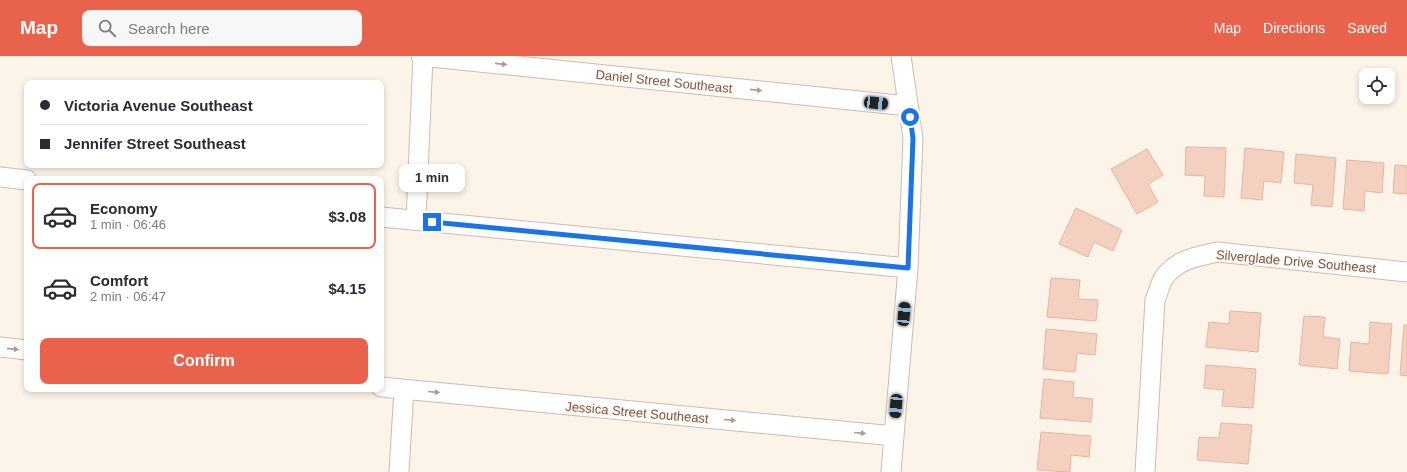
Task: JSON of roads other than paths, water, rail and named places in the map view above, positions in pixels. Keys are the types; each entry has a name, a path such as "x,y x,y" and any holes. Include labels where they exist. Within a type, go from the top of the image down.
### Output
{"street":[{"path":"416,220 422,56"},
{"name":"Daniel Street Southeast","path":"422,56 908,106"},
{"path":"891,472 908,268 913,138 901,56"},
{"path":"0,177 24,180"},
{"path":"384,217 908,268"},
{"name":"Silverglade Drive Southeast","path":"1145,472 1155,300 1164,279 1176,265 1195,257 1218,252 1407,272"},
{"path":"0,348 24,350"},
{"name":"Jessica Street Southeast","path":"384,387 894,436"},
{"path":"399,472 404,389"}]}
